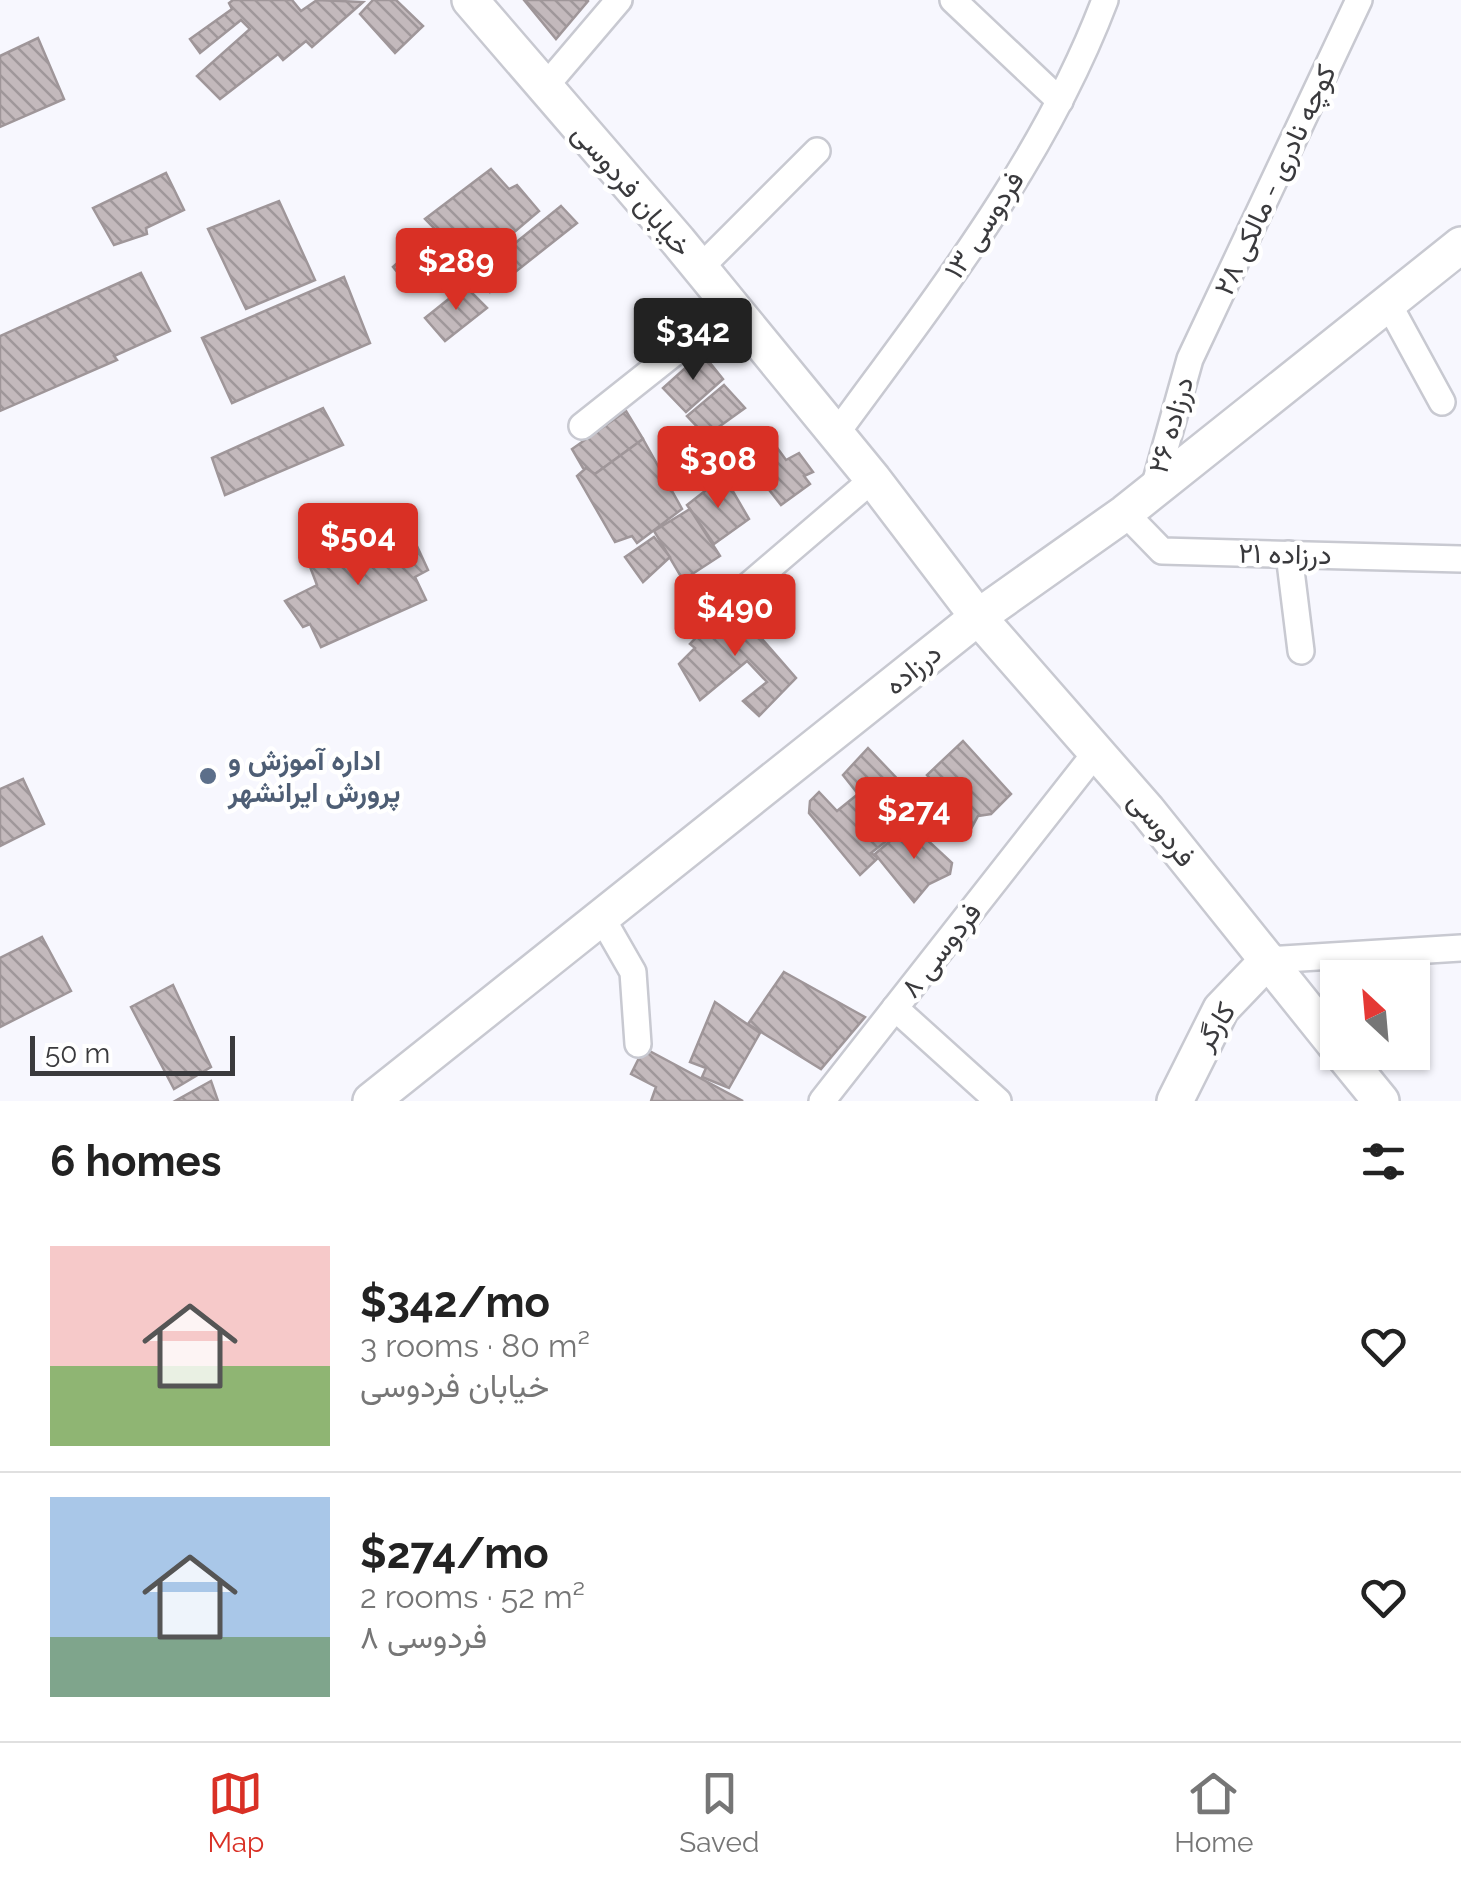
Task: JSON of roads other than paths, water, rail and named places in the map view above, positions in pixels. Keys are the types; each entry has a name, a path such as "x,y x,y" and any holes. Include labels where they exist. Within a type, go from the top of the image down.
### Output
{"street":[{"name":"خیابان فردوسی","path":"470,0 700,268 873,479 978,616"},
{"path":"544,88 619,0"},
{"path":"953,0 1060,101"},
{"name":"فردوسی ۱۳","path":"836,434 988,226 1080,67 1105,0"},
{"name":"کوچه نادری - مالکی ۲۸","path":"1190,359 1359,0"},
{"path":"700,268 818,150"},
{"name":"درزاده","path":"371,1101 978,616 1139,502 1461,245"},
{"path":"1388,303 1442,402"},
{"path":"582,426 732,307"},
{"name":"درزاده ۲۶","path":"1139,502 1190,359"},
{"path":"727,604 873,479"},
{"name":"درزاده ۲۱","path":"1139,502 1162,551 1461,559"},
{"path":"1289,554 1300,651"},
{"name":"فردوسی","path":"978,616 1098,751 1320,1026"},
{"name":"فردوسی ۸","path":"822,1101 1098,751"},
{"path":"602,918 633,972 638,1044"},
{"path":"1268,960 1461,948"},
{"name":"کارگر","path":"1175,1101 1222,1010 1268,960"},
{"path":"896,1008 998,1101"},
{"name":"فردوسی","path":"1355,1070 1381,1101"}],"place":[{"name":"اداره آموزش و پرورش ایرانشهر","path":"208,776"}]}
